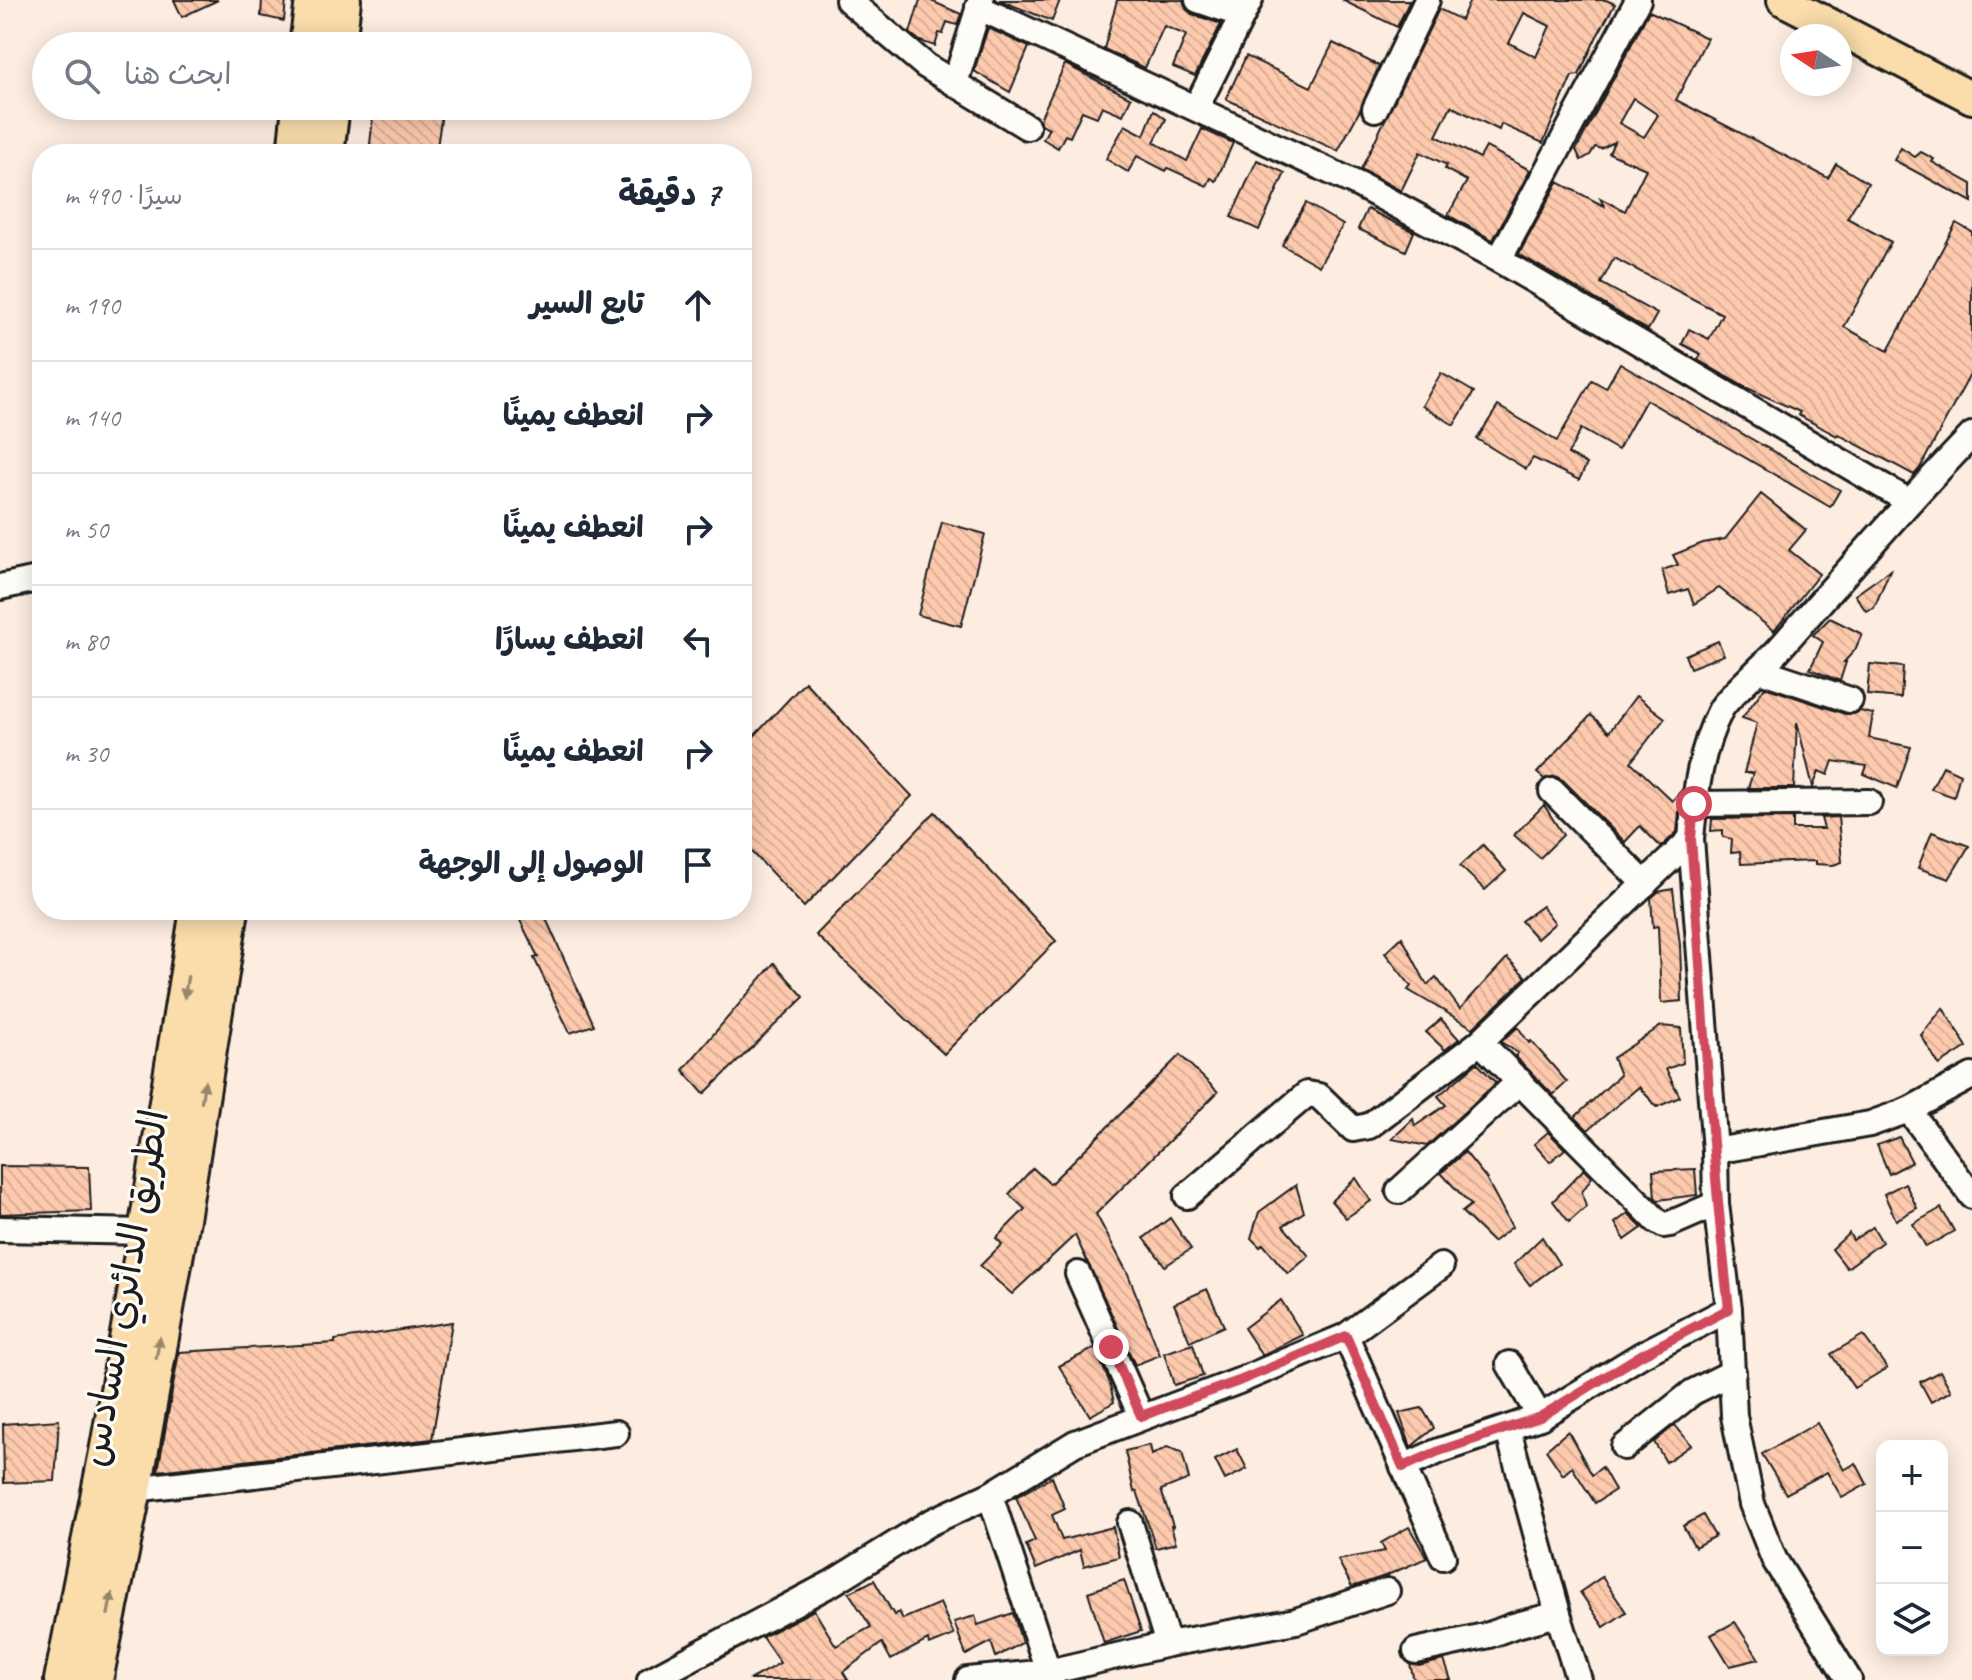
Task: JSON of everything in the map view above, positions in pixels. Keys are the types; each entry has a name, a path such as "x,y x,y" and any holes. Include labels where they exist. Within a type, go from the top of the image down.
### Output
{"highway":[{"path":"309,32 313,0"},
{"path":"340,32 343,0"},
{"path":"296,144 299,120"},
{"path":"327,144 330,120"},
{"name":"الطريق الدائري السادس","path":"62,1680 108,1447 196,920"},
{"name":"الطريق الدائري السادس","path":"95,1680 134,1489 182,1219 229,920"}],"main road":[{"path":"1783,0 1972,98"}],"street":[{"path":"848,0 926,66 1027,127"},
{"path":"1196,108 1246,8 1198,0"},
{"path":"1375,109 1427,0"},
{"path":"1499,260 1638,0"},
{"path":"955,83 980,4 1359,185 1499,260 1908,501"},
{"path":"1849,1680 1774,1559 1752,1504 1734,1416 1729,1309 1716,1204 1715,1151 1691,839 1694,804 1705,746 1723,706 1760,670 1908,501 1972,435"},
{"path":"0,587 32,580"},
{"path":"1760,670 1850,700"},
{"path":"1552,791 1645,884"},
{"path":"1694,804 1869,802"},
{"path":"1187,1196 1307,1094 1319,1096 1349,1127 1364,1129 1480,1042 1691,839"},
{"path":"1480,1042 1657,1221 1670,1224 1716,1204"},
{"path":"1715,1151 1870,1124 1909,1110 1972,1076"},
{"path":"1399,1191 1520,1081"},
{"path":"1909,1110 1972,1196"},
{"path":"0,1229 146,1232"},
{"path":"650,1680 832,1583 929,1523 990,1495 1075,1443 1239,1381 1346,1336 1441,1266"},
{"path":"1078,1274 1141,1416"},
{"path":"1403,1467 1439,1451 1540,1417 1641,1355 1729,1309"},
{"path":"1346,1336 1443,1557"},
{"path":"1509,1364 1540,1417"},
{"path":"1624,1447 1693,1392 1733,1372"},
{"path":"1508,1430 1579,1680"},
{"path":"134,1489 616,1433"},
{"path":"990,1495 1050,1676"},
{"path":"1130,1523 1168,1644"},
{"path":"968,1680 1050,1676 1168,1644 1296,1621 1387,1591"},
{"path":"1416,1651 1489,1635 1558,1614"}],"building":[{"path":"174,0 218,0 182,17"},
{"path":"262,0 286,0 284,21 261,16"},
{"path":"920,0 929,0 961,14 957,25 947,22 935,46 920,41 910,33"},
{"path":"999,0 1060,0 1052,21"},
{"path":"1117,0 1183,0 1192,14 1221,24 1195,76 1173,67 1186,35 1164,26 1145,68 1104,49"},
{"path":"1342,0 1410,0 1397,27"},
{"path":"1470,0 1606,0 1615,4 1579,75 1572,76 1543,143 1501,124 1499,130 1451,106 1436,136 1480,158 1486,147 1530,170 1493,240 1448,215 1467,181 1445,169 1447,165 1420,152 1401,191 1361,169 1439,9 1461,20","holes":["1524,13 1550,26 1536,57 1509,43"]},
{"path":"1649,11 1707,38 1676,100 1828,178 1836,164 1868,183 1847,218 1891,242 1844,327 1888,351 1956,223 1972,232 1972,371 1914,475 1698,360 1701,354 1682,344 1689,329 1709,339 1722,314 1614,258 1601,283 1657,314 1648,330 1519,254 1558,182 1604,206 1600,198 1625,211 1646,169 1609,153 1614,142 1601,149 1595,147 1590,155 1581,160 1576,150","holes":["1633,98 1658,115 1644,137 1619,123"]},
{"path":"988,28 1029,47 1010,92 974,71"},
{"path":"1333,43 1379,66 1338,151 1226,99 1246,56 1311,87"},
{"path":"1065,64 1131,98 1123,115 1102,106 1097,117 1082,111 1070,137 1065,135 1058,148 1043,139 1049,128 1041,124 1040,119"},
{"path":"1154,110 1166,119 1154,142 1187,161 1202,129 1233,143 1216,181 1211,178 1207,186 1137,156 1128,172 1106,159 1125,125 1144,135"},
{"path":"373,120 441,120 437,144 370,144"},
{"path":"1901,148 1915,157 1921,152 1934,159 1932,162 1972,184 1972,202 1894,160"},
{"path":"1257,160 1285,173 1259,230 1231,217"},
{"path":"1306,203 1343,225 1319,266 1282,245"},
{"path":"1367,209 1414,232 1406,251 1358,229"},
{"path":"1620,363 1840,490 1830,507 1646,400 1618,450 1581,429 1568,454 1587,464 1579,480 1533,458 1526,469 1477,439 1498,406 1557,441 1592,380 1606,388"},
{"path":"1441,373 1474,392 1454,425 1422,406"},
{"path":"1761,494 1806,530 1789,550 1819,574 1774,631 1719,588 1694,604 1688,589 1669,595 1662,570 1678,565 1673,555 1703,543 1725,539"},
{"path":"942,522 985,534 961,626 918,615"},
{"path":"1890,570 1874,608 1866,611 1855,595"},
{"path":"1830,618 1862,634 1855,650 1844,662 1840,681 1810,669 1823,642 1813,635"},
{"path":"1718,641 1724,655 1690,668 1685,655"},
{"path":"1870,664 1903,667 1901,698 1867,695"},
{"path":"805,682 912,796 804,907 752,852 752,738"},
{"path":"1765,687 1845,714 1860,711 1873,714 1869,738 1911,747 1897,788 1864,774 1867,766 1833,761 1828,775 1819,771 1813,787 1797,722 1794,788 1748,788 1753,773 1744,773 1757,723 1742,718"},
{"path":"1636,696 1665,718 1631,762 1672,801 1681,791 1677,832 1661,847 1640,826 1625,842 1563,780 1555,776 1544,779 1537,773 1591,715 1609,732"},
{"path":"1943,766 1960,774 1954,797 1931,789"},
{"path":"1544,805 1563,835 1540,858 1514,835"},
{"path":"935,812 1056,941 944,1054 816,935"},
{"path":"1838,817 1842,862 1833,865 1815,864 1815,861 1741,864 1740,852 1731,853 1732,839 1723,837 1723,830 1711,831 1712,819 1793,818 1793,829 1824,829 1821,818"},
{"path":"1932,832 1969,846 1949,879 1918,868"},
{"path":"1483,845 1506,871 1485,890 1460,866"},
{"path":"1673,889 1680,945 1682,1001 1661,1003 1658,926 1653,927 1651,898 1658,892"},
{"path":"1542,906 1555,923 1537,939 1521,921"},
{"path":"520,920 547,920 594,1025 570,1033 534,958 538,957"},
{"path":"1402,937 1427,985 1436,977 1460,1009 1507,958 1526,977 1473,1028 1408,990 1411,986 1385,953"},
{"path":"774,963 804,997 704,1094 683,1070"},
{"path":"1943,1008 1967,1047 1939,1065 1921,1035"},
{"path":"1441,1019 1459,1039 1445,1050 1426,1032"},
{"path":"1661,1026 1681,1028 1683,1063 1666,1069 1680,1097 1657,1107 1639,1087 1588,1130 1575,1117 1620,1075 1613,1058"},
{"path":"1518,1027 1529,1043 1531,1041 1567,1082 1553,1095 1515,1056 1518,1053 1501,1042"},
{"path":"1180,1055 1218,1092 1096,1214 1128,1274 1160,1355 1135,1365 1075,1235 1012,1294 980,1266 1002,1244 996,1238 1025,1209 1009,1194 1033,1168 1050,1184"},
{"path":"1477,1063 1496,1083 1427,1146 1392,1139 1413,1119 1415,1126 1446,1105 1438,1096"},
{"path":"1548,1132 1565,1149 1550,1162 1534,1144"},
{"path":"1899,1137 1912,1162 1889,1174 1877,1145"},
{"path":"1465,1152 1486,1178 1512,1227 1493,1242 1462,1212 1471,1205 1441,1173"},
{"path":"0,1166 89,1167 91,1211 0,1214"},
{"path":"1584,1169 1592,1177 1582,1192 1586,1207 1569,1222 1553,1201"},
{"path":"1695,1169 1697,1195 1658,1200 1655,1197 1653,1171"},
{"path":"1356,1178 1371,1201 1346,1218 1331,1201"},
{"path":"1905,1183 1917,1208 1896,1220 1884,1194"},
{"path":"1296,1185 1304,1212 1283,1226 1309,1256 1288,1274 1263,1244 1260,1247 1251,1238 1259,1212"},
{"path":"1941,1208 1954,1231 1926,1247 1913,1224"},
{"path":"1628,1213 1642,1228 1625,1240 1615,1223"},
{"path":"1170,1218 1191,1249 1165,1266 1144,1238"},
{"path":"1873,1227 1882,1242 1847,1268 1832,1249 1849,1233 1853,1240"},
{"path":"1542,1237 1559,1264 1530,1285 1514,1264"},
{"path":"1207,1289 1224,1326 1190,1342 1174,1304"},
{"path":"1281,1300 1303,1335 1262,1355 1244,1328"},
{"path":"452,1322 432,1439 158,1471 179,1352 335,1343 335,1340"},
{"path":"1863,1335 1887,1368 1854,1388 1831,1354"},
{"path":"1193,1344 1203,1376 1174,1385 1164,1353"},
{"path":"1095,1348 1114,1402 1090,1416 1059,1366"},
{"path":"1940,1371 1951,1391 1931,1402 1920,1382"},
{"path":"1422,1408 1434,1428 1411,1447 1399,1413"},
{"path":"59,1420 55,1481 4,1483 3,1424"},
{"path":"1817,1423 1844,1470 1856,1463 1867,1484 1842,1498 1827,1472 1786,1494 1762,1454"},
{"path":"1675,1425 1691,1445 1666,1462 1654,1442"},
{"path":"1568,1431 1592,1475 1602,1467 1615,1490 1595,1503 1572,1467 1563,1475 1546,1450"},
{"path":"1150,1445 1152,1455 1167,1447 1182,1452 1189,1479 1161,1490 1176,1543 1156,1548 1137,1491 1134,1492 1125,1451"},
{"path":"1237,1449 1247,1469 1225,1480 1215,1460"},
{"path":"1052,1477 1065,1509 1052,1515 1062,1540 1113,1527 1119,1557 1084,1566 1080,1550 1036,1569 1026,1545 1035,1541 1016,1497"},
{"path":"1703,1515 1715,1536 1695,1547 1683,1526"},
{"path":"1409,1527 1427,1558 1352,1587 1338,1560 1385,1551 1381,1543"},
{"path":"1602,1577 1626,1612 1604,1627 1580,1592"},
{"path":"874,1580 894,1615 899,1612 903,1619 940,1603 954,1635 929,1645 928,1640 891,1660 882,1643 843,1672 848,1680 749,1680 780,1663 762,1637 814,1610 836,1646 871,1627 849,1593"},
{"path":"1124,1580 1141,1631 1104,1643 1088,1592"},
{"path":"1013,1613 1022,1643 996,1657 991,1642 966,1655 954,1622 975,1616 978,1625"},
{"path":"1735,1622 1759,1659 1730,1666 1711,1635"},
{"path":"1444,1660 1451,1680 1414,1680 1410,1664 1419,1666"}],"route":[{"path":"1111,1347 1141,1416 1239,1381 1346,1336 1403,1467 1439,1451 1540,1417 1641,1355 1729,1309 1716,1204 1715,1151 1691,839 1694,804"}]}
